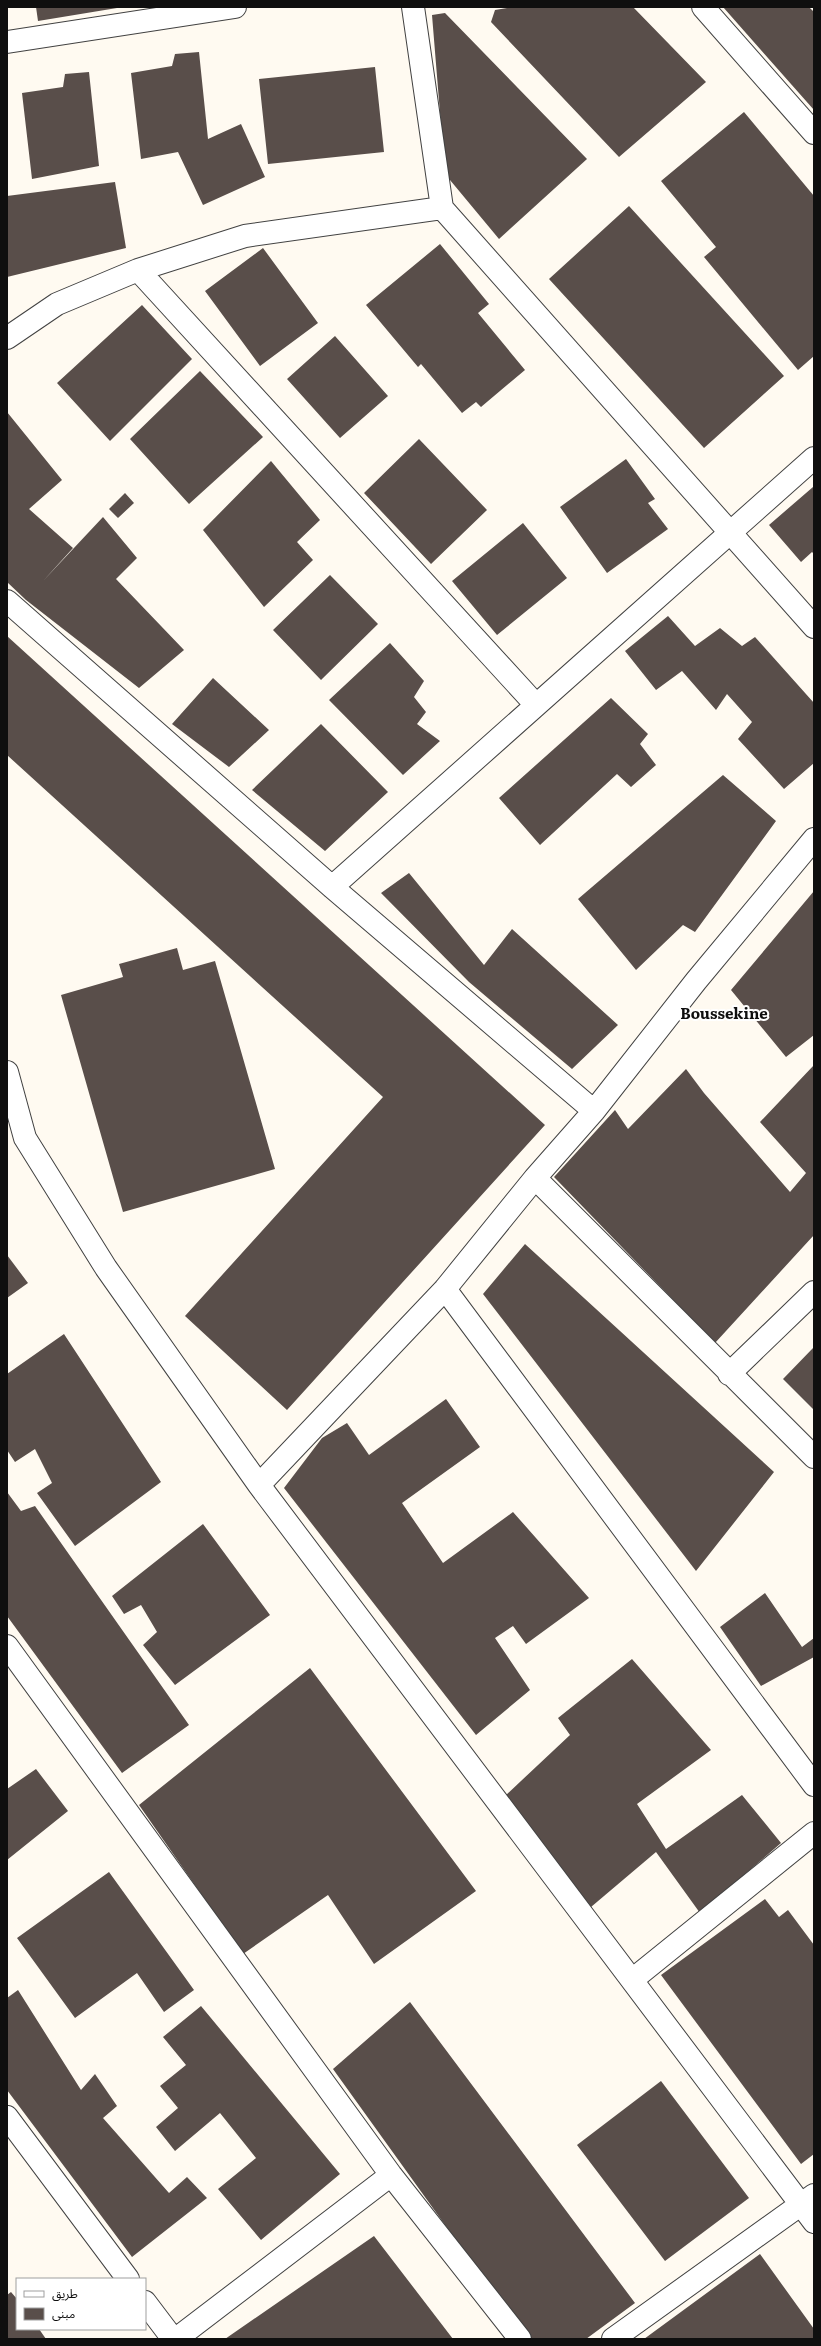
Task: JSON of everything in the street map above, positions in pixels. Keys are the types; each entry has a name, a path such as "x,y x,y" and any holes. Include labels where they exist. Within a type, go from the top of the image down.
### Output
{"street":[{"path":"7,42 235,7"},
{"path":"413,7 442,208 814,627"},
{"path":"703,7 814,133"},
{"path":"7,338 57,304 138,270 245,236 442,208"},
{"path":"138,270 536,705"},
{"path":"332,887 814,458"},
{"path":"7,601 332,887 594,1111"},
{"path":"259,1485 445,1289 535,1178 594,1111 696,981 814,839"},
{"path":"7,1072 26,1138 106,1268 259,1485 632,1980 807,2200 814,2222"},
{"path":"535,1178 729,1374 814,1457"},
{"path":"445,1289 814,1785"},
{"path":"729,1374 814,1292"},
{"path":"7,1646 392,2175 520,2339"},
{"path":"632,1980 814,1833"},
{"path":"7,2117 127,2278"},
{"path":"176,2339 392,2175"},
{"path":"613,2339 807,2200"},
{"path":"146,2303 173,2339"}],"building":[{"path":"36,7 117,7 117,8 38,21"},
{"path":"513,7 633,7 706,82 619,157 491,22 495,10"},
{"path":"723,7 809,7 814,12 814,110"},
{"path":"445,13 587,159 499,239 445,174 432,15"},
{"path":"199,52 208,139 241,124 265,177 203,205 178,152 141,159 131,73 172,66 175,54"},
{"path":"375,67 384,152 268,164 259,79"},
{"path":"89,72 99,166 32,179 22,93 63,87 65,74"},
{"path":"744,112 814,196 814,356 798,370 704,257 716,247 661,181"},
{"path":"115,182 126,248 7,277 7,196"},
{"path":"629,206 784,376 704,448 549,279"},
{"path":"440,244 489,304 478,313 525,370 481,407 476,402 462,413 421,364 418,367 366,305"},
{"path":"263,248 318,323 260,366 205,291"},
{"path":"142,305 192,359 110,441 57,383"},
{"path":"335,336 388,396 340,438 287,379"},
{"path":"200,371 263,437 189,504 130,439"},
{"path":"7,412 62,480 29,509 73,548 43,581 103,517 137,558 116,579 184,650 139,688 26,600 7,582"},
{"path":"419,439 487,510 431,564 364,493"},
{"path":"626,459 655,499 648,503 668,529 607,573 560,507"},
{"path":"271,461 320,520 297,542 313,560 264,607 203,530"},
{"path":"813,487 814,554 812,552 801,562 769,525"},
{"path":"125,493 134,503 118,518 109,509"},
{"path":"523,523 567,578 497,635 452,581"},
{"path":"330,575 378,624 321,680 273,630"},
{"path":"668,616 695,646 720,628 742,646 755,637 814,703 814,763 784,789 738,739 752,722 727,694 716,710 682,671 656,690 625,651"},
{"path":"7,636 545,1125 287,1410 185,1316 383,1097 7,755"},
{"path":"390,643 424,681 414,697 426,712 417,724 440,741 403,775 329,700"},
{"path":"213,678 269,730 229,767 172,724"},
{"path":"611,698 648,734 640,744 656,765 631,787 617,774 540,845 499,798"},
{"path":"321,724 388,792 325,851 252,790"},
{"path":"723,775 776,821 695,932 683,925 636,970 578,899"},
{"path":"409,873 484,965 512,929 618,1025 572,1069 469,982 381,893"},
{"path":"814,891 814,1035 786,1057 731,990"},
{"path":"177,948 183,970 215,961 275,1169 123,1212 61,995 123,977 119,964"},
{"path":"814,1065 814,1235 715,1343 554,1177 615,1110 628,1129 686,1069 704,1093 790,1192 806,1173 760,1122"},
{"path":"525,1244 774,1472 696,1571 483,1294"},
{"path":"7,1255 28,1283 7,1298"},
{"path":"64,1334 161,1482 75,1546 37,1493 52,1483 35,1449 15,1462 7,1450 7,1374"},
{"path":"814,1347 814,1410 783,1379"},
{"path":"446,1399 480,1447 402,1503 443,1563 513,1512 589,1598 526,1644 513,1626 495,1638 530,1690 476,1735 284,1488 322,1438 347,1423 369,1455"},
{"path":"7,1492 21,1511 35,1506 189,1725 122,1773 7,1616"},
{"path":"203,1524 270,1615 175,1685 143,1645 157,1632 141,1605 124,1614 112,1596"},
{"path":"765,1593 802,1647 814,1638 814,1657 761,1686 720,1627"},
{"path":"632,1659 711,1750 637,1804 666,1849 742,1795 781,1843 700,1913 656,1852 591,1907 505,1796 570,1735 558,1718"},
{"path":"310,1668 476,1891 374,1964 328,1895 243,1954 139,1805"},
{"path":"36,1769 68,1811 7,1860 7,1789"},
{"path":"109,1872 194,1990 164,2012 137,1973 75,2018 17,1938"},
{"path":"765,1899 779,1917 788,1910 814,1945 814,2154 801,2164 661,1975"},
{"path":"18,1990 81,2090 95,2074 117,2106 103,2118 169,2193 187,2177 207,2198 132,2257 7,2090 7,1998"},
{"path":"410,2002 635,2303 586,2339 527,2339 333,2069"},
{"path":"201,2006 340,2174 261,2240 218,2189 256,2158 220,2113 175,2151 156,2127 178,2108 160,2086 186,2065 163,2037"},
{"path":"661,2081 749,2198 665,2261 577,2145"},
{"path":"374,2236 453,2339 225,2339"},
{"path":"760,2254 814,2329 814,2339 644,2339"},
{"path":"11,2292 16,2298 16,2330 40,2330 46,2339 7,2339 7,2295"}],"district":[{"name":"Boussekine","path":"724,1014"}]}
